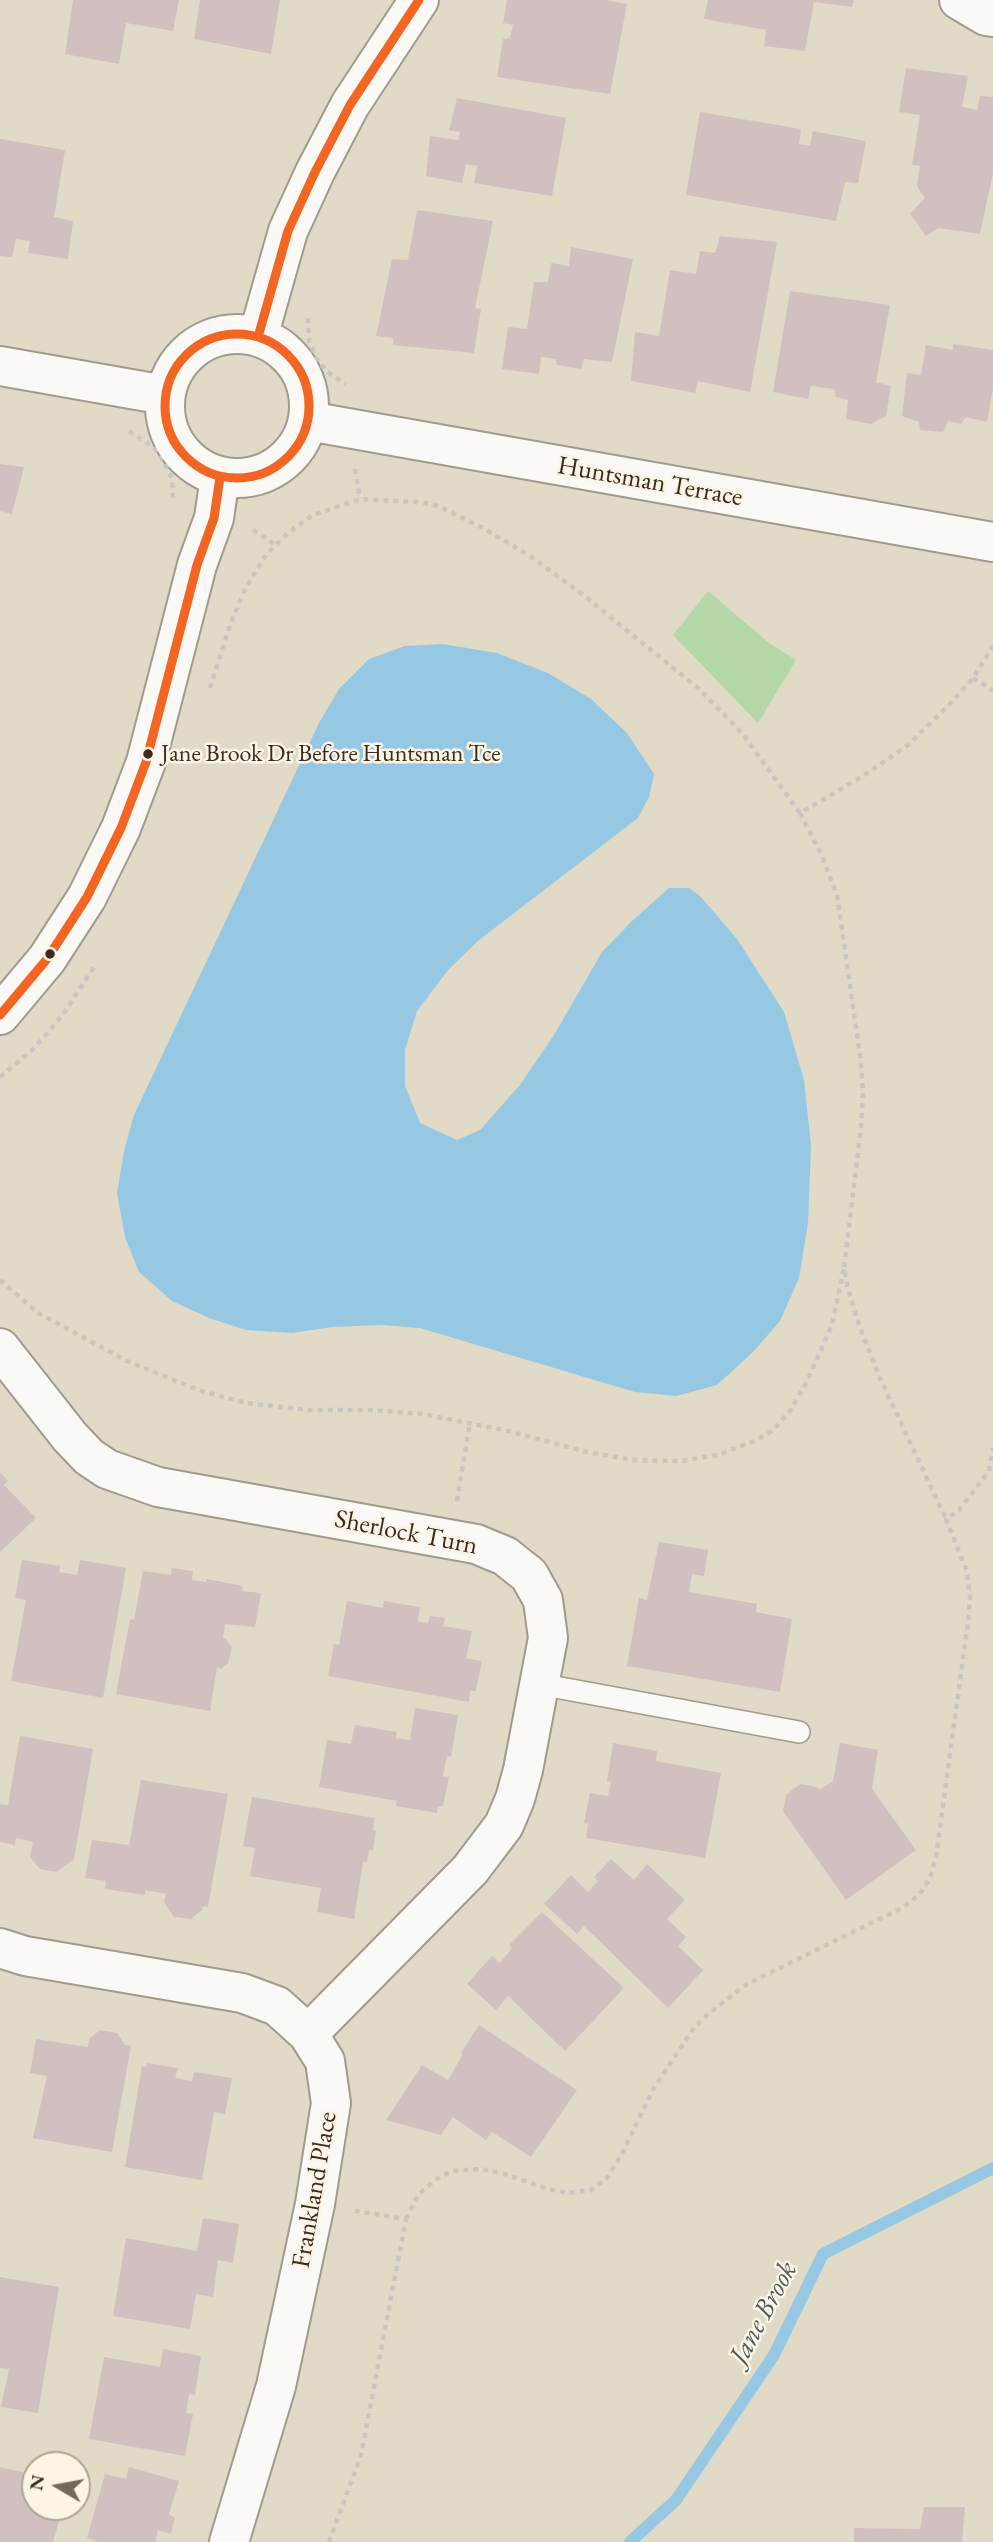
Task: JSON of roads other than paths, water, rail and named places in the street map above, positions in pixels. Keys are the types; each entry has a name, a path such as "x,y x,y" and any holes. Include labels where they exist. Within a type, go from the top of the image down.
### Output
{"street":[{"path":"258,337 288,230 314,172 350,105 419,0"},
{"path":"959,0 986,16 993,17"},
{"path":"234,334 258,337 278,346 293,360 304,379 309,400 307,421 299,443 285,460 265,473 243,479 220,477 200,469 183,456 171,437 164,417 165,395 173,371 188,352 210,339 234,334"},
{"path":"0,366 165,395"},
{"name":"Huntsman Terrace","path":"307,421 993,542"},
{"path":"0,1015 47,959 81,908 121,828 146,762 197,565 214,518 220,477"},
{"name":"Sherlock Turn","path":"0,1348 70,1437 89,1457 107,1469 158,1487 476,1544 505,1556 529,1575 543,1600 548,1638 523,1770 504,1825 470,1870 308,2034"},
{"name":"Frankland Place","path":"0,1948 25,1956 242,1993 276,2006 308,2034 325,2061 331,2103 315,2204 276,2386 229,2542"}],"lane":[{"path":"539,1684 799,1732"}],"water":[{"path":"443,644 497,653 548,673 591,699 627,733 654,774 649,797 638,818 479,940 448,970 417,1011 405,1050 405,1086 420,1123 457,1140 480,1130 520,1085 554,1035 602,952 669,888 689,888 700,896 737,939 784,1012 804,1080 811,1145 808,1223 799,1278 780,1321 753,1352 717,1385 676,1396 635,1392 420,1328 383,1325 332,1327 292,1333 246,1330 209,1318 172,1301 139,1272 125,1237 117,1193 124,1151 134,1115 319,723 339,689 369,659 405,646"}],"waterway":[{"name":"Jane Brook","path":"630,2542 676,2500 774,2355 823,2254 993,2168"}],"place":[{"name":"Jane Brook Dr Before Huntsman Tce","path":"148,754"}]}
